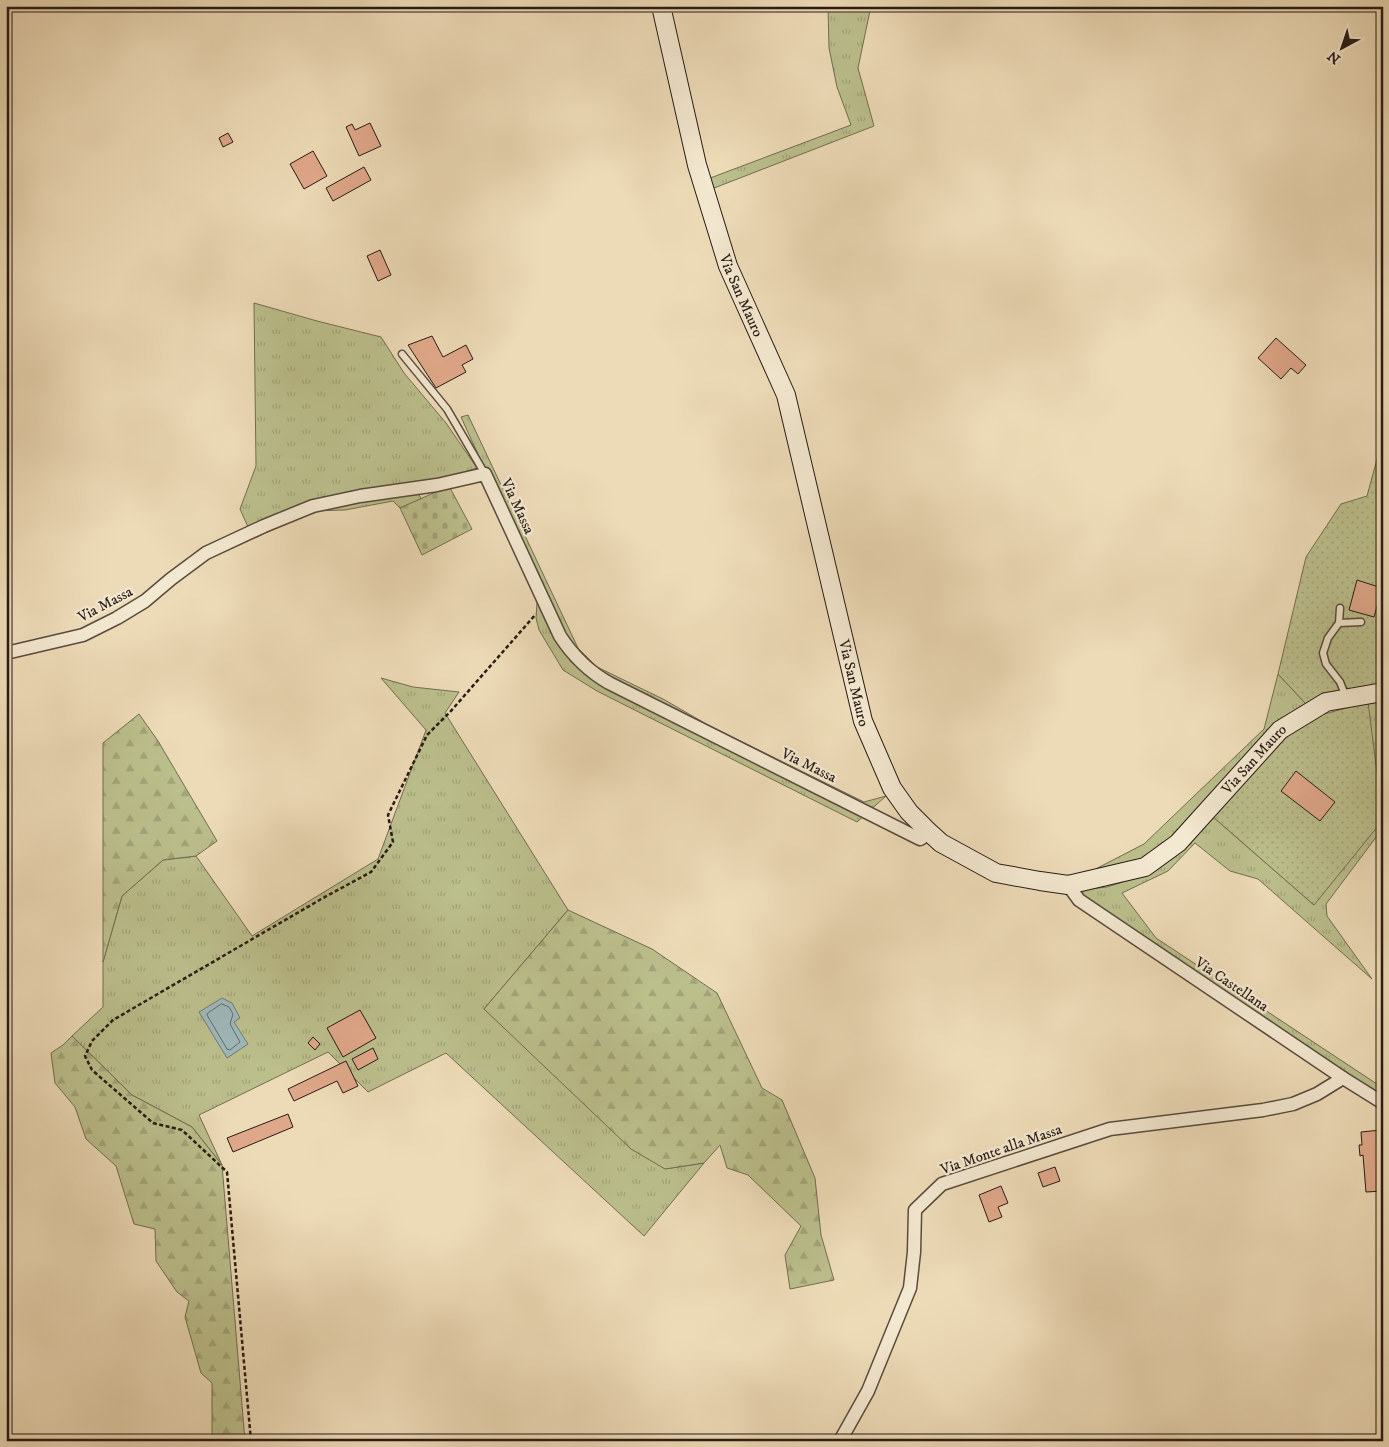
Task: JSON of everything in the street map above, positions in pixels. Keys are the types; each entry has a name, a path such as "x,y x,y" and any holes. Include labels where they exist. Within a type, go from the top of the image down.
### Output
{"main road":[{"name":"Via San Mauro","path":"662,6 697,164 728,266 786,394 864,721 892,788 908,812 930,833 941,843 996,873 1068,885 1145,867 1178,843 1280,730 1326,702 1383,692"}],"street":[{"name":"Via Massa","path":"6,653 83,635 100,627 146,601 206,553 313,506 360,496 437,485 485,474 545,603 569,649 593,674 920,838 930,833"},
{"name":"Via Castellana","path":"1068,885 1079,900 1342,1078 1383,1103"},
{"name":"Via Monte alla Massa","path":"840,1441 868,1392 910,1288 914,1252 915,1210 942,1184 1110,1129 1263,1110 1293,1104 1317,1094 1342,1078"}],"lane":[{"path":"402,354 447,409 485,474"},
{"path":"1340,608 1339,623 1328,638 1322,654 1326,664 1340,682 1346,698"},
{"path":"1339,623 1361,622"}],"path":[{"path":"251,1441 227,1172 182,1130 153,1123 92,1070 85,1056 92,1041 113,1020 371,872 392,842 388,815 427,735 450,712 545,603"}],"green space":[{"path":"828,6 871,6 858,68 874,126 709,190 705,180 851,125 837,87 829,48"},
{"path":"254,303 381,337 404,373 446,423 477,468 433,482 300,504 248,527 240,509 256,466"},
{"path":"468,415 578,648 597,667 663,699 708,725 864,802 886,796 857,822 597,691 563,670 539,630 536,618 537,603 571,662 594,680 621,686 569,647 538,586 461,417"},
{"path":"1382,441 1383,686 1306,704 1278,674 1306,557 1341,504 1367,496"},
{"path":"449,486 472,529 422,555 400,508"},
{"path":"418,492 421,499 400,508 393,501 345,510 313,511 257,537 253,533 315,508"},
{"path":"1278,674 1306,704 1170,843 1135,864 1080,877 1144,844 1264,729"},
{"path":"381,678 413,687 459,692 445,713 568,910 484,1009 665,1169 704,1163 644,1236 446,1053 368,1092 328,1052 199,1115 222,1165 192,1127 132,1095 72,1036 103,1007 103,962 122,896 163,860 196,856 252,936 378,859 426,730"},
{"path":"1383,698 1383,828 1326,904 1327,916 1372,979 1258,879 1230,871 1195,843 1168,871 1122,893 1156,938 1383,1088 1383,1099 1085,901 1081,890 1107,887 1138,877 1212,816 1314,905 1368,702"},
{"path":"1368,702 1383,820 1314,905 1212,816 1288,733 1317,716"},
{"path":"139,714 158,741 217,841 196,856 163,860 122,896 103,962 103,743"},
{"path":"568,910 652,949 717,993 762,1088 782,1100 815,1178 821,1235 834,1280 790,1289 785,1255 801,1226 748,1175 727,1168 720,1145 704,1163 665,1169 631,1149 484,1009"},
{"path":"72,1036 132,1095 192,1127 222,1165 245,1441 212,1441 212,1383 201,1373 185,1317 189,1301 177,1292 156,1261 155,1229 134,1224 116,1166 86,1139 75,1107 55,1083 51,1053"}],"water":[{"path":"222,998 232,1003 240,1018 234,1022 248,1044 227,1058 199,1012"}],"building":[{"path":"370,123 381,146 359,156 346,127 352,124 355,130"},
{"path":"228,133 233,142 223,147 219,138"},
{"path":"313,151 327,176 304,189 290,164"},
{"path":"364,167 371,180 333,201 326,188"},
{"path":"380,250 391,275 378,281 367,256"},
{"path":"432,336 443,357 466,345 473,359 462,365 466,372 436,388 408,345"},
{"path":"1276,338 1306,365 1298,374 1291,368 1281,379 1258,358"},
{"path":"1357,580 1382,588 1374,617 1349,610"},
{"path":"1296,771 1335,802 1320,821 1281,791"},
{"path":"360,1010 376,1038 343,1057 327,1028"},
{"path":"313,1037 320,1044 315,1050 308,1043"},
{"path":"373,1048 378,1059 358,1070 352,1059"},
{"path":"346,1061 358,1086 343,1093 337,1081 294,1101 288,1089"},
{"path":"288,1114 293,1127 233,1152 227,1138"},
{"path":"1381,1130 1383,1191 1366,1192 1363,1155 1360,1156 1359,1145 1362,1145 1361,1132"},
{"path":"1055,1167 1060,1181 1043,1187 1038,1173"},
{"path":"1001,1186 1008,1203 998,1207 1002,1217 989,1222 979,1195"}]}
